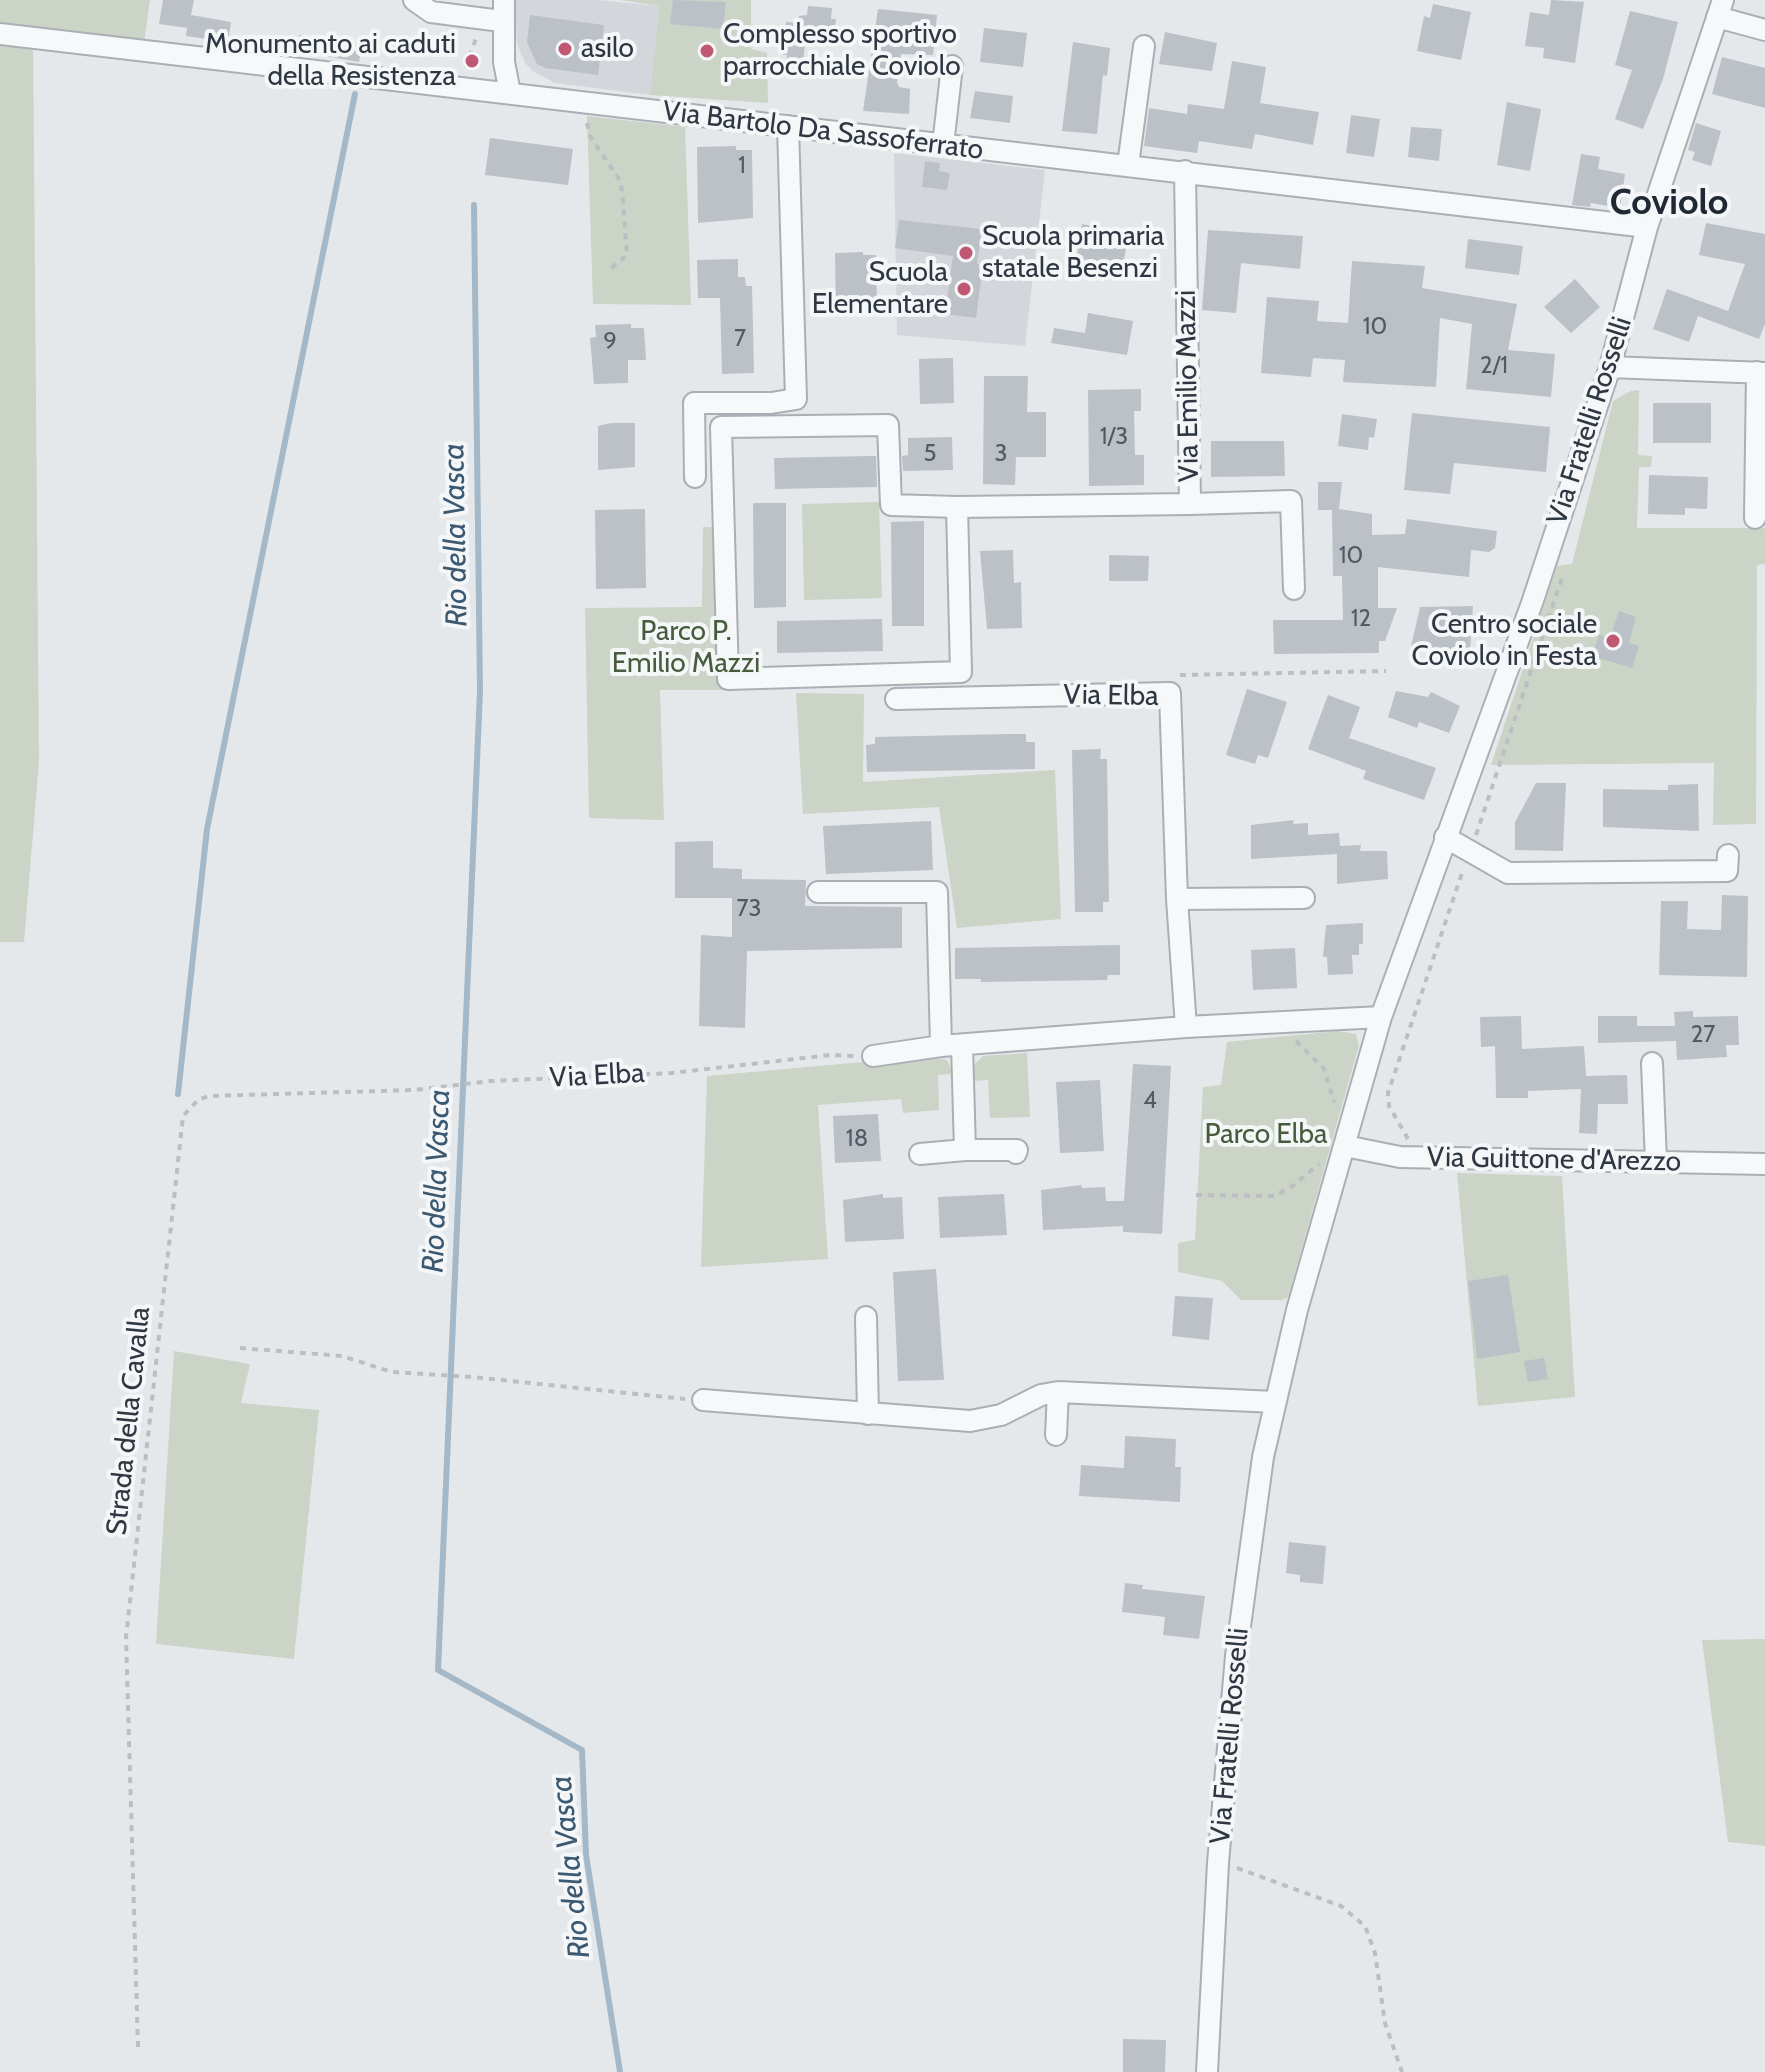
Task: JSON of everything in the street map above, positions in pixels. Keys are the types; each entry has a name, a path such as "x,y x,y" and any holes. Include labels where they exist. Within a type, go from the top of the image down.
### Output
{"street":[{"path":"414,0 431,12 501,21"},
{"path":"504,0 501,21 510,93"},
{"path":"1720,8 1765,30"},
{"name":"Via Fratelli Rosselli","path":"1207,2072 1218,1863 1250,1542 1275,1402 1314,1245 1381,1017 1532,603 1610,367 1647,227 1720,8"},
{"name":"Via Bartolo Da Sassoferrato","path":"0,34 1647,227"},
{"path":"1128,165 1144,46"},
{"path":"943,145 952,66"},
{"path":"695,477 694,403 771,403 796,399 788,126"},
{"name":"Via Emilio Mazzi","path":"1185,171 1190,504"},
{"path":"1610,367 1761,372 1755,518"},
{"name":"Via Emilio Mazzi","path":"957,507 961,672 728,679 721,427 888,425 891,505 957,507 1291,501 1294,589"},
{"name":"Via Elba","path":"896,699 1170,693 1177,899 1186,1027"},
{"path":"1445,837 1508,873 1727,871 1728,855"},
{"path":"818,892 937,892 951,1046 965,1150"},
{"path":"1177,899 1304,898"},
{"path":"873,1056 951,1046 1186,1027 1381,1017"},
{"path":"1652,1063 1656,1162"},
{"name":"Via Guittone d'Arezzo","path":"1345,1146 1400,1157 1765,1164"},
{"path":"920,1154 965,1150 1017,1150 1016,1153"},
{"path":"866,1317 868,1414"},
{"path":"1056,1435 1058,1392"},
{"path":"703,1400 970,1421 1001,1415 1041,1395 1058,1392 1275,1402"}],"path":[{"path":"462,88 464,73 477,41 479,18"},
{"path":"587,116 590,136 619,179 622,190 627,255 610,269"},
{"path":"1170,693 1170,676 1386,671"},
{"path":"1286,1036 1300,1044 1324,1069 1335,1101 1332,1115"},
{"name":"Via Elba","path":"491,1081 672,1073 830,1055 873,1056"},
{"name":"Strada della Cavalla","path":"138,2047 126,1638 179,1126 189,1107 209,1096 414,1090 491,1081"},
{"path":"1316,1176 1322,1152"},
{"path":"1196,1195 1275,1196 1319,1164"},
{"path":"240,1348 342,1356 392,1372 703,1400"},
{"path":"1218,1863 1263,1875 1341,1906 1365,1926 1375,1953 1385,2023 1402,2072"}],"shaded area":[{"path":"515,0 597,0 659,6 650,95 555,83 534,72 525,63 517,44"},
{"name":"Scuola primaria statale Besenzi","path":"894,153 1045,170 1025,346 897,335"}],"green space":[{"path":"0,0 150,0 143,51 33,39 39,762 24,942 0,942"},
{"name":"Complesso sportivo parrocchiale Coviolo","path":"620,0 751,0 751,49 767,53 768,103 650,95 659,6"},
{"path":"587,116 685,127 691,305 593,304"},
{"path":"1639,390 1638,455 1652,456 1651,467 1639,467 1637,528 1765,528 1765,564 1757,565 1756,824 1713,825 1714,763 1491,765 1557,566 1572,564 1613,401"},
{"path":"879,502 882,598 804,600 802,504"},
{"name":"Parco P. Emilio Mazzi","path":"703,527 724,528 728,679 725,690 660,690 664,820 589,818 585,608 702,607"},
{"path":"796,693 864,694 863,782 1055,770 1061,919 957,928 939,807 803,814"},
{"name":"Parco Elba","path":"1338,1031 1356,1034 1359,1045 1288,1297 1282,1300 1241,1300 1222,1281 1178,1272 1178,1243 1195,1240 1203,1087 1221,1085 1227,1042"},
{"path":"1027,1053 1030,1117 990,1118 988,1080 974,1081 974,1065 983,1056"},
{"path":"931,1056 947,1060 953,1074 938,1075 939,1110 903,1113 901,1099 818,1105 828,1259 701,1267 707,1076"},
{"path":"1457,1173 1562,1176 1575,1397 1478,1406"},
{"path":"174,1351 250,1364 241,1403 319,1410 294,1659 156,1644"},
{"path":"1765,1639 1765,1846 1728,1842 1702,1640"}],"building":[{"path":"163,0 194,0 191,15 231,22 228,42 186,36 187,28 159,24"},
{"path":"673,0 726,2 723,29 670,24"},
{"path":"1551,0 1584,2 1575,63 1543,58 1544,48 1525,46 1530,12 1549,15"},
{"path":"1433,4 1471,12 1461,60 1417,51 1424,16 1430,18"},
{"path":"808,6 832,8 831,19 836,19 833,46 805,43 803,65 786,63 787,55 783,55 786,22 798,23 799,16 807,15"},
{"path":"878,9 937,15 933,55 901,54 897,82 899,87 910,89 909,114 863,111"},
{"path":"1630,11 1678,22 1663,79 1643,129 1615,119 1632,70 1615,65"},
{"name":"asilo","path":"530,15 604,25 598,75 545,68 537,64 527,42"},
{"path":"984,28 1027,33 1023,67 980,62"},
{"path":"1165,32 1217,43 1212,71 1159,64"},
{"path":"299,35 362,46 359,62 296,51"},
{"path":"1073,42 1110,48 1107,76 1103,75 1097,134 1062,131"},
{"path":"1722,57 1765,68 1765,108 1712,94"},
{"path":"1232,61 1266,67 1260,103 1319,112 1313,145 1255,134 1252,149 1199,141 1197,153 1144,146 1149,108 1187,114 1188,104 1224,109"},
{"path":"975,91 1013,96 1010,123 970,118"},
{"path":"1507,102 1541,109 1530,171 1497,165"},
{"path":"1351,115 1380,119 1374,157 1346,153"},
{"path":"1696,123 1721,131 1711,166 1692,160 1695,152 1688,150"},
{"path":"1411,127 1442,129 1439,161 1408,157"},
{"path":"490,138 573,149 568,185 485,175"},
{"path":"736,146 736,150 752,150 753,218 698,223 697,147"},
{"path":"1581,154 1600,157 1598,169 1625,174 1620,208 1591,203 1590,207 1572,205"},
{"path":"925,161 940,163 939,171 950,173 947,190 922,187"},
{"name":"Scuola Elementare","path":"899,220 982,229 977,264 983,265 976,318 945,314 953,256 895,248"},
{"path":"1706,223 1765,234 1765,324 1759,339 1698,316 1689,342 1653,329 1667,289 1728,311 1745,264 1699,255"},
{"path":"1082,224 1129,233 1120,281 1074,272"},
{"path":"1208,230 1303,236 1300,269 1241,263 1236,313 1202,310"},
{"path":"1468,239 1523,246 1519,275 1465,268"},
{"path":"863,252 863,255 876,255 877,312 836,312 835,253"},
{"path":"738,259 738,277 745,277 746,286 752,286 754,373 722,374 720,298 698,298 697,260"},
{"path":"1352,261 1425,266 1422,288 1517,304 1508,350 1555,354 1551,397 1466,389 1472,324 1440,318 1436,387 1343,382 1345,360 1313,358 1311,377 1261,373 1267,297 1319,301 1317,321 1348,323"},
{"path":"1575,279 1600,307 1571,333 1544,307"},
{"path":"1088,313 1133,321 1127,355 1051,343 1054,328 1085,333"},
{"path":"631,324 631,328 644,328 646,360 628,360 628,383 594,384 590,338 596,337 595,325"},
{"path":"953,358 954,403 920,404 919,359"},
{"path":"984,376 1028,376 1027,412 1046,412 1046,457 1016,457 1015,485 983,484"},
{"path":"1141,389 1141,411 1134,411 1135,455 1144,455 1144,485 1089,486 1088,390"},
{"path":"1653,403 1711,403 1711,443 1653,443"},
{"path":"1412,413 1550,427 1546,472 1454,463 1450,494 1404,490"},
{"path":"1342,414 1377,419 1374,438 1369,437 1368,450 1338,446"},
{"path":"635,423 635,467 598,470 598,426"},
{"path":"952,437 953,470 903,471 902,456 908,455 908,438"},
{"path":"1211,441 1284,441 1285,476 1211,477"},
{"path":"876,456 877,487 775,489 774,458"},
{"path":"1649,475 1708,477 1707,509 1685,508 1685,515 1648,514"},
{"path":"1318,482 1342,482 1339,509 1372,514 1372,535 1405,534 1407,519 1497,531 1495,548 1489,552 1471,550 1469,577 1378,567 1378,608 1397,608 1385,641 1379,641 1379,653 1274,654 1273,620 1343,620 1342,576 1333,576 1332,510 1318,510"},
{"path":"753,503 786,503 786,607 754,608"},
{"path":"645,509 646,588 596,589 595,510"},
{"path":"924,521 924,626 892,626 891,522"},
{"path":"1013,550 1014,583 1021,582 1022,628 987,629 980,551"},
{"path":"1109,555 1149,556 1148,581 1109,581"},
{"path":"1473,606 1470,650 1410,651 1420,607"},
{"name":"Centro sociale Coviolo in Festa","path":"1619,611 1636,617 1629,643 1639,646 1632,668 1592,656 1599,635 1610,638"},
{"path":"882,619 883,651 777,653 777,621"},
{"path":"1247,689 1287,702 1268,758 1258,755 1255,764 1226,755"},
{"path":"1396,691 1428,697 1431,692 1460,706 1449,733 1419,722 1417,728 1388,717"},
{"path":"1328,695 1360,707 1349,738 1436,768 1424,800 1363,779 1366,771 1308,749"},
{"path":"1026,734 1026,742 1035,742 1035,769 867,772 866,745 875,744 875,737"},
{"path":"1101,749 1100,759 1107,759 1109,902 1103,902 1103,912 1075,912 1072,750"},
{"path":"1536,783 1566,783 1563,851 1515,850 1515,822"},
{"path":"1698,784 1699,831 1603,827 1603,789 1668,790 1668,785"},
{"path":"1294,820 1293,824 1308,823 1308,835 1339,833 1340,846 1361,845 1360,851 1387,851 1388,879 1337,884 1337,854 1251,859 1251,825"},
{"path":"931,821 933,870 826,874 823,826"},
{"path":"713,841 713,868 742,869 742,879 806,880 805,906 902,907 902,948 747,951 745,1028 699,1026 701,935 732,937 732,898 675,898 675,842"},
{"path":"1722,895 1748,896 1747,977 1659,975 1661,901 1688,901 1687,929 1721,930"},
{"path":"1363,923 1363,944 1359,944 1359,955 1352,955 1353,974 1328,975 1327,957 1323,957 1326,925"},
{"path":"1120,945 1120,975 1108,975 1107,980 981,982 981,979 955,979 955,948"},
{"path":"1295,948 1297,988 1253,990 1251,950"},
{"path":"1693,1011 1693,1017 1738,1016 1739,1045 1726,1045 1727,1057 1677,1060 1676,1041 1598,1043 1598,1016 1637,1016 1637,1026 1675,1026 1674,1012"},
{"path":"1521,1016 1522,1049 1584,1046 1586,1076 1627,1075 1628,1104 1598,1104 1597,1134 1579,1133 1581,1089 1528,1091 1528,1098 1496,1098 1495,1046 1481,1047 1480,1017"},
{"path":"1133,1064 1171,1066 1162,1234 1123,1232 1123,1226 1043,1230 1041,1190 1081,1185 1082,1188 1105,1187 1106,1201 1124,1201"},
{"path":"1100,1080 1104,1151 1060,1153 1056,1082"},
{"path":"878,1114 881,1161 835,1163 833,1116"},
{"path":"883,1194 883,1198 902,1197 904,1239 845,1242 843,1200"},
{"path":"1004,1194 1007,1235 940,1238 938,1197"},
{"path":"936,1269 944,1380 898,1381 893,1272"},
{"path":"1508,1275 1520,1352 1477,1359 1468,1281"},
{"path":"1175,1296 1213,1298 1209,1340 1172,1336"},
{"path":"1544,1358 1548,1379 1528,1382 1524,1361"},
{"path":"1125,1436 1176,1439 1175,1467 1181,1467 1180,1502 1079,1496 1081,1465 1124,1468"},
{"path":"1289,1542 1326,1546 1323,1584 1300,1582 1300,1575 1286,1573"},
{"path":"1125,1583 1143,1585 1142,1589 1205,1596 1199,1639 1163,1635 1165,1617 1122,1612"},
{"path":"1123,2039 1166,2040 1165,2072 1123,2072"}],"waterway":[{"path":"178,1094 207,829 355,94"},
{"name":"Rio della Vasca","path":"474,205 480,691 438,1670 582,1750 586,1855 620,2072"}],"place":[{"name":"asilo","path":"565,49"},
{"name":"Complesso sportivo parrocchiale Coviolo","path":"707,51"},
{"name":"Monumento ai caduti della Resistenza","path":"472,61"},
{"name":"Scuola primaria statale Besenzi","path":"966,253"},
{"name":"Scuola Elementare","path":"964,289"},
{"name":"Centro sociale Coviolo in Festa","path":"1613,641"}],"district":[{"name":"Coviolo","path":"1669,203"}]}
